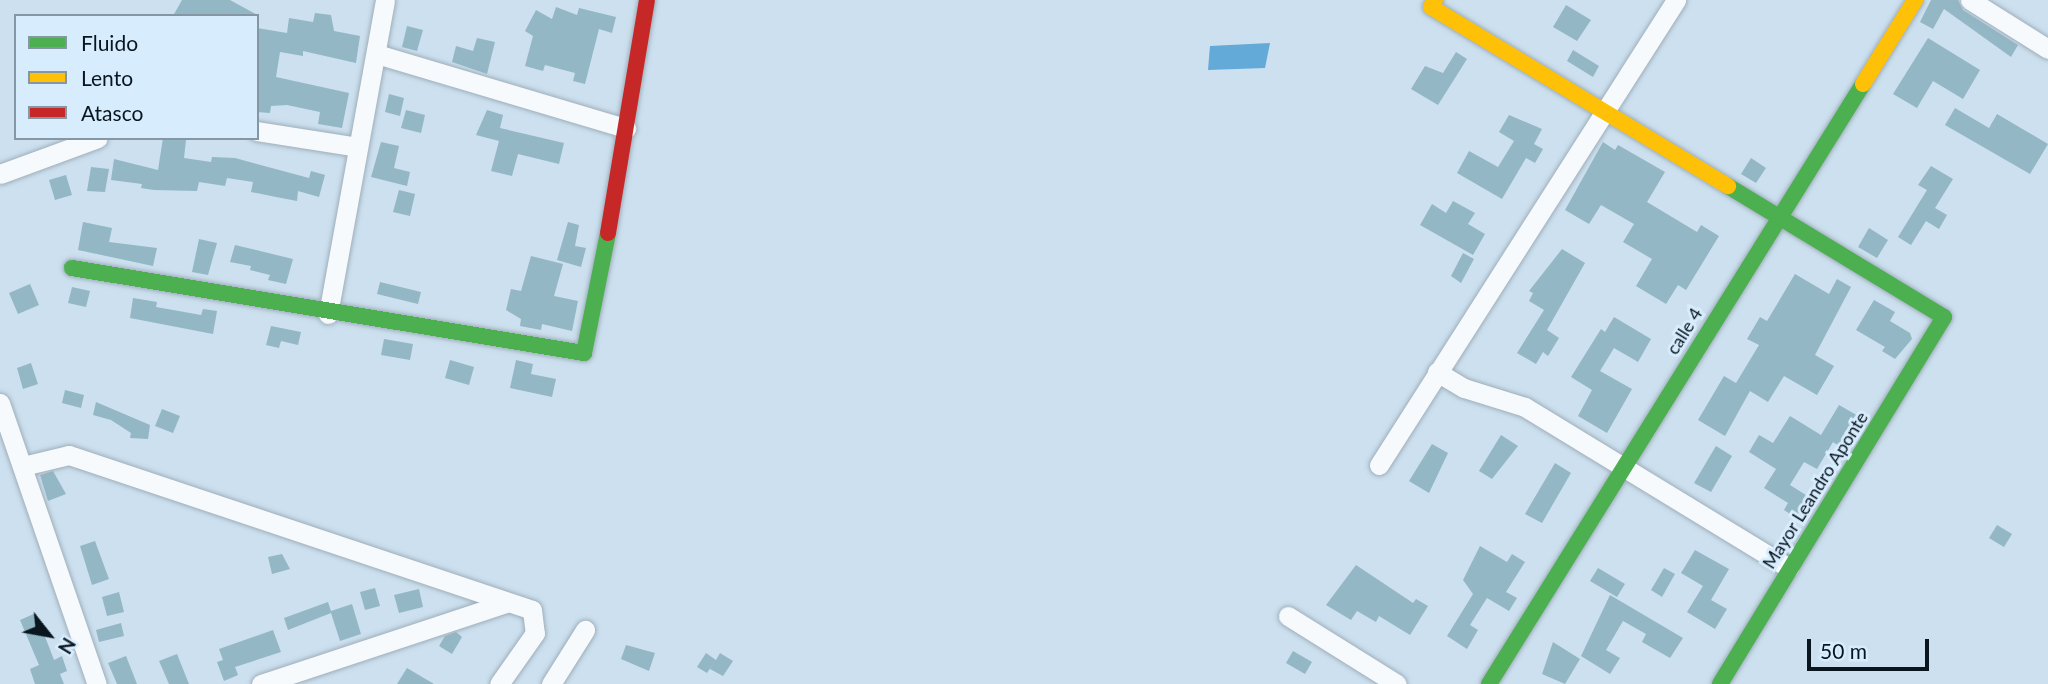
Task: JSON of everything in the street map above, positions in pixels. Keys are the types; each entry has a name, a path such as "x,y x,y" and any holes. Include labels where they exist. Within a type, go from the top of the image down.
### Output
{"street":[{"path":"72,268 328,314 584,353 593,326 648,0"},
{"path":"1435,0 1431,7 1604,114 1777,216"},
{"path":"1378,465 1675,0"},
{"name":"calle 4","path":"1489,684 1777,216 1914,0"},
{"path":"1970,0 2048,49"},
{"path":"328,314 377,54 379,1"},
{"path":"377,54 626,128"},
{"path":"259,131 358,147"},
{"path":"0,174 93,140"},
{"name":"Mayor Leandro Aponte","path":"1720,684 1944,317 1777,216"},
{"path":"1437,372 1464,388 1525,407 1789,568"},
{"path":"0,403 97,684"},
{"path":"23,466 69,455 322,537 532,610 535,633 499,684"},
{"path":"261,684 506,603"},
{"path":"1288,616 1397,684"},
{"path":"551,684 585,630"}],"water":[{"path":"1270,43 1265,68 1208,70 1210,46"}],"building":[{"path":"182,0 230,0 255,14 174,14"},
{"path":"1931,0 1958,0 1963,10 2018,45 2011,57 1944,9 1933,29 1920,22"},
{"path":"1566,5 1591,20 1577,41 1553,27"},
{"path":"556,7 577,15 579,8 616,17 612,33 599,29 585,84 573,81 575,73 545,65 543,71 525,66 533,36 525,31 536,10 552,19"},
{"path":"315,13 331,15 334,31 360,36 356,63 303,51 303,56 280,52 276,77 349,93 342,128 318,124 320,112 287,105 271,106 270,113 259,112 259,28 287,33 289,18 313,22"},
{"path":"407,26 423,30 417,51 402,47"},
{"path":"477,38 495,42 487,74 452,62 456,46 473,51"},
{"path":"1928,38 1980,70 1963,99 1933,81 1917,108 1893,94"},
{"path":"1573,50 1599,66 1593,77 1567,61"},
{"path":"1456,52 1467,59 1438,105 1411,89 1425,66 1443,73"},
{"path":"389,94 404,98 400,116 385,112"},
{"path":"1955,108 1989,128 1997,114 2048,144 2030,174 1945,125"},
{"path":"406,110 425,115 421,133 401,128"},
{"path":"487,110 503,115 500,128 564,143 559,164 518,154 512,176 491,171 499,141 476,135"},
{"path":"1509,115 1542,129 1534,144 1543,149 1535,163 1526,158 1502,199 1457,173 1469,151 1498,167 1514,141 1499,132"},
{"path":"163,140 186,140 184,158 211,162 212,157 235,158 309,178 311,171 325,175 319,197 298,191 297,201 251,192 253,182 227,178 225,186 199,182 197,191 154,190 141,188 142,184 111,180 114,159 158,170"},
{"path":"381,142 399,146 394,168 410,172 407,186 371,177"},
{"path":"1603,142 1615,150 1618,145 1665,172 1647,202 1697,232 1701,225 1719,236 1686,290 1678,285 1666,304 1636,286 1652,259 1623,242 1634,224 1601,205 1589,224 1565,210"},
{"path":"1751,158 1766,168 1756,183 1741,174"},
{"path":"1931,166 1953,179 1935,208 1947,215 1939,229 1926,221 1911,245 1898,237 1927,190 1918,185"},
{"path":"91,167 109,169 105,192 87,191"},
{"path":"66,175 72,195 55,200 49,180"},
{"path":"399,190 415,194 410,216 393,212"},
{"path":"1453,201 1475,213 1468,224 1485,234 1473,255 1420,225 1432,204 1446,213"},
{"path":"83,222 112,228 109,242 157,248 153,266 78,250"},
{"path":"568,222 579,225 575,246 586,248 581,267 557,260"},
{"path":"1869,228 1888,240 1877,258 1858,247"},
{"path":"199,239 217,243 208,275 192,272"},
{"path":"235,245 293,259 286,284 268,280 270,275 250,270 251,266 230,262"},
{"path":"1562,249 1585,263 1547,330 1559,338 1548,356 1543,352 1536,364 1517,353 1544,310 1529,301 1533,293 1529,291"},
{"path":"1463,253 1474,259 1461,283 1451,276"},
{"path":"531,256 563,264 554,296 578,301 572,331 542,324 541,330 520,326 521,319 506,310 511,289 521,291"},
{"path":"1795,274 1829,294 1837,279 1851,287 1815,355 1834,366 1817,395 1784,376 1768,402 1750,391 1725,436 1698,420 1724,376 1736,383 1759,345 1747,339 1760,317 1767,321"},
{"path":"380,282 421,292 418,304 377,294"},
{"path":"30,284 39,305 18,314 9,293"},
{"path":"72,287 90,291 86,307 68,303"},
{"path":"133,298 157,302 156,307 201,315 203,309 217,311 213,334 130,318"},
{"path":"1874,300 1895,312 1890,321 1910,333 1912,339 1895,359 1882,351 1885,347 1856,330"},
{"path":"1614,317 1651,339 1638,362 1614,348 1600,371 1632,389 1607,433 1578,416 1592,390 1571,377 1601,329 1605,332"},
{"path":"271,326 301,332 298,345 281,341 279,348 266,345"},
{"path":"384,339 413,344 410,360 381,355"},
{"path":"450,360 474,367 469,385 445,378"},
{"path":"516,360 533,364 531,374 556,379 552,397 510,388"},
{"path":"31,363 38,384 23,389 17,368"},
{"path":"65,390 84,395 81,408 62,403"},
{"path":"96,402 150,425 148,439 130,438 131,433 111,420 93,415"},
{"path":"1839,405 1860,417 1842,448 1833,442 1817,469 1804,462 1790,485 1814,500 1801,521 1784,510 1788,503 1764,488 1776,469 1749,452 1759,435 1773,443 1790,416 1821,435"},
{"path":"162,409 180,416 173,433 155,426"},
{"path":"1501,435 1518,446 1492,479 1479,471"},
{"path":"1432,444 1448,453 1429,493 1409,481"},
{"path":"1716,446 1732,456 1711,492 1694,483"},
{"path":"1555,463 1571,473 1542,523 1525,514"},
{"path":"53,471 66,494 48,501 40,475"},
{"path":"1997,525 2012,534 2004,547 1989,538"},
{"path":"95,541 109,579 92,585 80,546"},
{"path":"1480,546 1507,562 1512,554 1525,562 1506,592 1517,598 1509,611 1487,598 1470,625 1478,630 1467,649 1447,636 1473,594 1463,580"},
{"path":"1695,550 1729,569 1711,600 1727,609 1715,629 1687,612 1703,586 1681,573"},
{"path":"282,554 290,569 272,574 268,557"},
{"path":"1356,565 1413,603 1416,599 1428,606 1410,635 1379,616 1376,622 1357,611 1351,620 1326,605"},
{"path":"1598,568 1625,584 1617,597 1590,581"},
{"path":"1664,568 1675,574 1662,597 1651,590"},
{"path":"375,588 380,606 365,610 360,592"},
{"path":"419,589 423,607 399,613 394,595"},
{"path":"119,592 124,612 107,616 102,597"},
{"path":"1610,595 1683,638 1670,658 1642,642 1646,634 1623,621 1606,650 1620,658 1610,674 1581,656"},
{"path":"328,602 331,611 352,604 361,634 340,641 331,613 288,630 284,618"},
{"path":"36,613 54,660 62,656 67,671 60,674 64,684 35,684 30,669 39,665 20,620"},
{"path":"121,623 124,636 99,642 96,630"},
{"path":"273,630 281,652 235,667 238,675 224,681 217,662 223,660 219,649"},
{"path":"456,632 462,637 452,654 439,646 445,636"},
{"path":"1553,642 1580,659 1565,684 1542,674"},
{"path":"626,645 655,653 649,671 621,659"},
{"path":"1293,651 1312,662 1305,674 1286,663"},
{"path":"706,653 716,660 720,653 733,661 723,676 710,669 713,664 707,673 697,667"},
{"path":"177,654 189,684 169,684 159,661"},
{"path":"126,656 137,684 117,684 108,663"},
{"path":"407,668 434,684 397,684"}],"traffic: fast":[{"path":"1489,684 1863,84"},
{"path":"1720,684 1944,317 1728,186"},
{"path":"72,268 584,353 608,233"}],"traffic: slow":[{"path":"1435,0 1431,7 1728,186"},
{"path":"1863,84 1915,0"}],"traffic: jam":[{"path":"608,233 647,0"}]}
